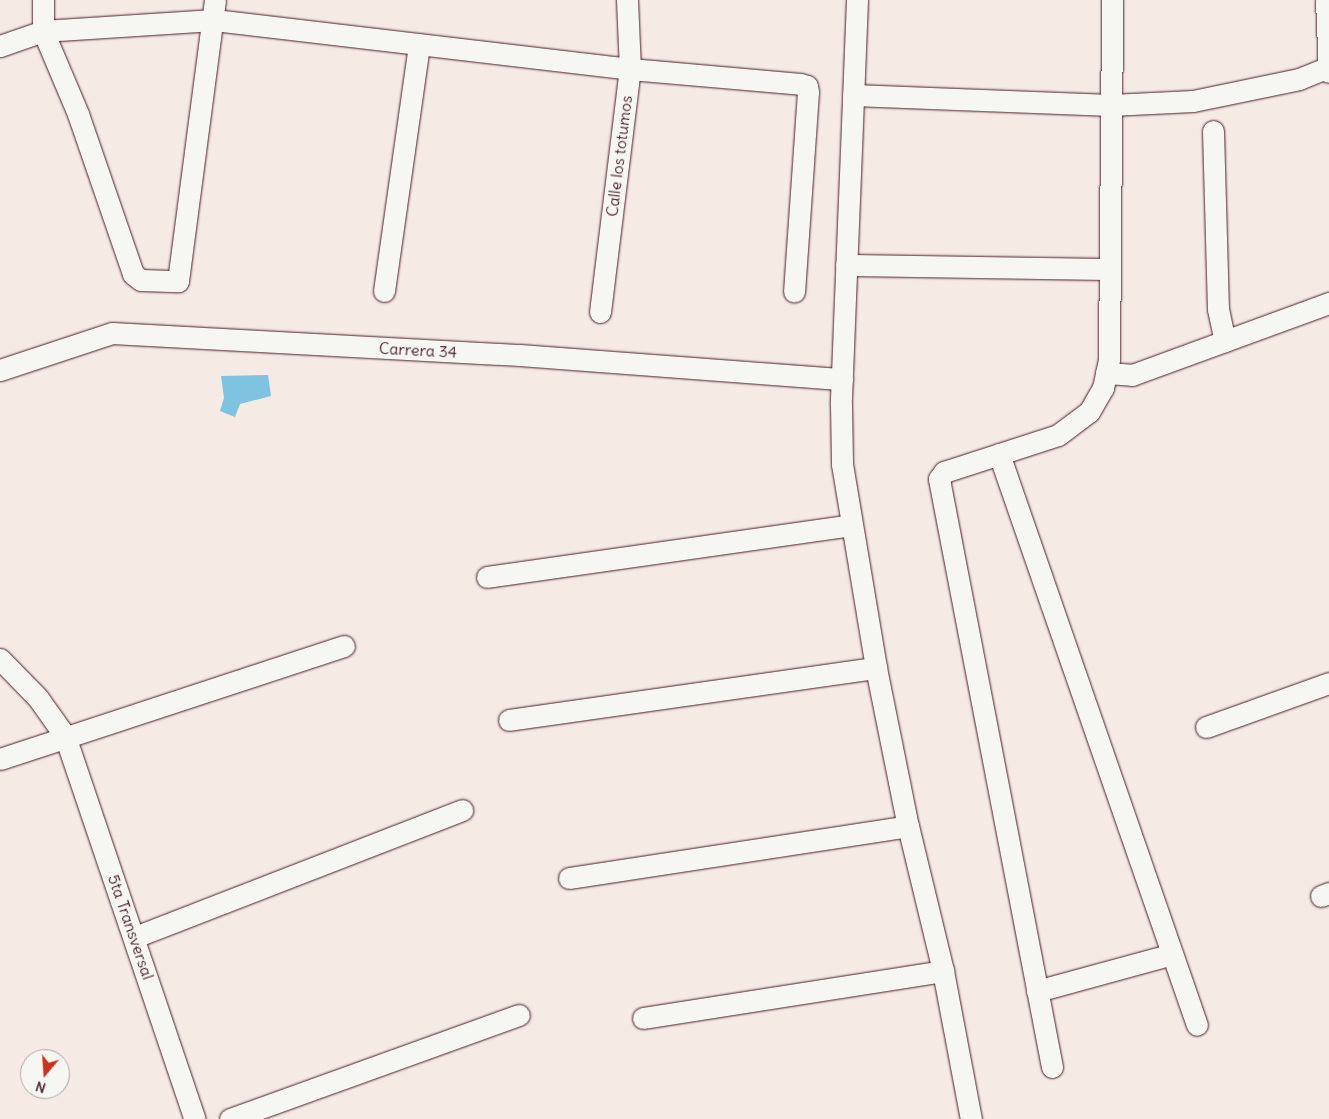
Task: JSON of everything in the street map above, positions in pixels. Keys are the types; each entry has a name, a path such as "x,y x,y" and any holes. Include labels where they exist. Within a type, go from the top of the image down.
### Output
{"street":[{"path":"43,0 43,32 78,114 136,278 178,281 215,10"},
{"name":"Calle los totumos","path":"600,312 630,69 627,0"},
{"path":"857,0 842,379 842,464 876,668 908,826 943,971 971,1119"},
{"path":"1052,1067 939,488 939,479 944,472 1058,435 1089,412 1103,388 1106,373 1110,270 1112,0"},
{"path":"853,95 1111,105 1193,101 1298,79 1328,70 1326,0"},
{"path":"0,46 43,32 215,10 419,44 630,69 807,86 794,292"},
{"path":"384,291 419,44"},
{"path":"1213,131 1218,309 1225,341"},
{"path":"846,265 1110,270"},
{"path":"1106,373 1132,375 1329,303"},
{"name":"Carrera 34","path":"0,370 112,334 520,355 842,379"},
{"path":"999,454 1197,1025"},
{"path":"487,577 851,525"},
{"path":"0,759 65,736 344,646"},
{"name":"5ta Transversal","path":"0,659 38,698 65,736 136,937 195,1119"},
{"path":"509,720 876,668"},
{"path":"1206,727 1329,683"},
{"path":"136,937 462,810"},
{"path":"569,878 908,826"},
{"path":"1037,990 1172,954"},
{"path":"643,1018 943,971"},
{"path":"230,1119 519,1015"}],"water":[{"path":"268,375 271,396 240,404 235,417 220,411 224,398 221,376"}]}
